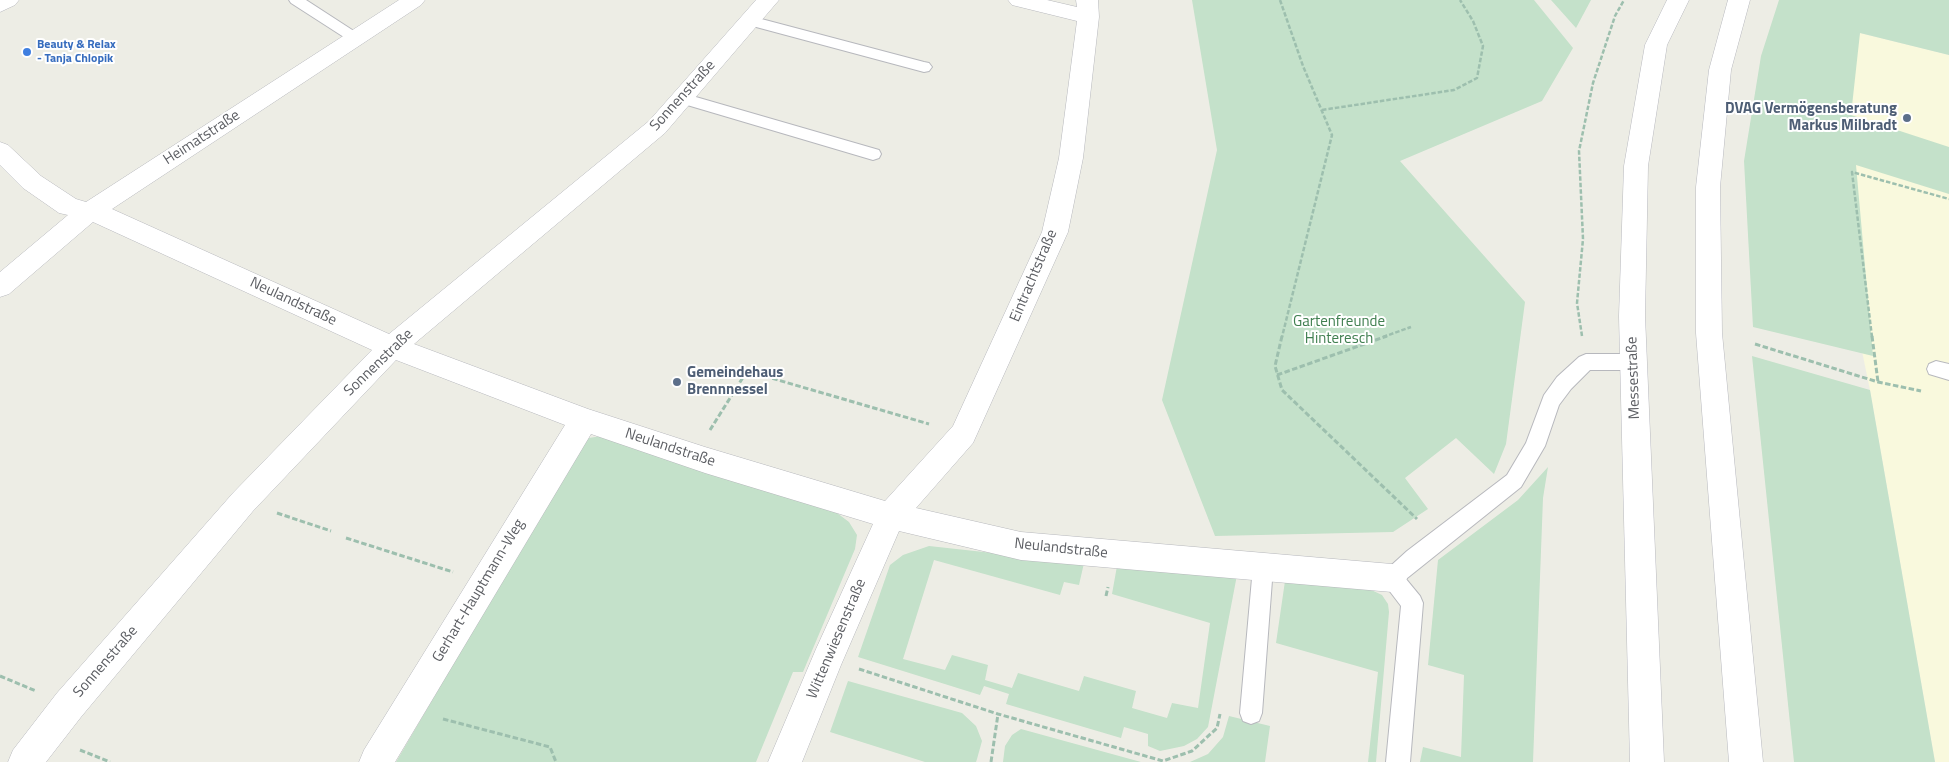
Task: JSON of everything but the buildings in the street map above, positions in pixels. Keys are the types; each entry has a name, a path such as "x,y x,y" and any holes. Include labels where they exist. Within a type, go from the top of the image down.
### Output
{"street":[{"path":"0,5 8,0"},
{"name":"Heimatstraße","path":"0,287 90,211 414,0"},
{"name":"Sonnenstraße","path":"25,762 69,705 243,502 392,347 657,127 768,0"},
{"path":"1019,0 1088,9"},
{"name":"Messestraße","path":"1647,762 1632,316 1636,166 1656,45 1678,0"},
{"path":"1739,0 1720,70 1708,187 1709,323 1746,762"},
{"name":"Eintrachtstraße","path":"891,516 963,434 1055,232 1071,158 1088,9"},
{"name":"Neulandstraße","path":"0,151 32,182 68,206 108,217 392,347 584,420 694,457 891,516 1021,546 1392,578"},
{"name":"Gerhart-Hauptmann-Weg","path":"376,762 407,708 584,420"},
{"name":"Wittenwiesenstraße","path":"785,762 827,660 891,516"}],"lane":[{"path":"296,0 355,38"},
{"path":"750,21 924,67"},
{"path":"682,98 873,154"},
{"path":"1398,762 1412,603 1392,578 1438,539 1514,480 1535,446 1551,401 1564,383 1586,362 1634,362"},
{"path":"1251,713 1263,567"}],"path":[{"path":"1280,0 1303,66 1332,135 1275,366 1282,390 1438,539"},
{"path":"1322,110 1454,90 1477,78 1482,64 1482,46 1474,21 1460,0"},
{"path":"1586,362 1577,303 1583,239 1579,151 1593,83 1615,16 1624,0"},
{"path":"1878,382 1852,172 1949,199"},
{"path":"1278,374 1411,327"},
{"path":"1755,344 1878,382 1922,391"},
{"path":"694,457 748,371 963,434"},
{"path":"243,502 331,531"},
{"path":"346,538 485,581"},
{"path":"827,660 998,714 1163,761 1192,751 1217,728 1220,709"},
{"path":"407,708 550,747 556,762"},
{"path":"991,762 998,714"}],"shaded area":[{"path":"1860,33 1949,55 1949,762 1935,762 1870,390 1821,153"}],"green space":[{"name":"Gartenfreunde Hinteresch","path":"1192,0 1534,0 1573,48 1542,101 1400,161 1525,302 1506,444 1494,474 1456,438 1405,478 1428,509 1393,532 1215,536 1162,400 1217,150"},
{"path":"1551,0 1591,0 1576,28"},
{"path":"1779,0 1949,0 1949,55 1860,33 1851,115 1949,147 1949,194 1856,165 1873,356 1753,327 1744,161 1761,56"},
{"path":"1752,356 1870,390 1935,762 1794,762"},
{"path":"601,436 837,513 849,522 857,535 855,549 803,672 793,672 756,762 396,762 581,445 589,438"},
{"path":"1548,467 1543,498 1533,762 1420,762 1423,747 1461,757 1464,675 1428,665 1438,560 1518,500"},
{"path":"929,546 1084,563 1079,585 1064,582 1060,595 934,560 903,659 945,670 952,655 988,665 985,680 1012,688 1018,673 1079,691 1084,676 1136,691 1132,708 1167,718 1172,703 1198,708 1210,623 1112,594 1117,566 1237,575 1208,727 1197,739 1184,746 1160,751 1148,746 1148,734 1124,727 1121,738 1006,704 1009,694 984,686 980,695 858,657 890,565 903,555"},
{"path":"1285,581 1365,587 1382,595 1388,604 1389,612 1376,762 1368,762 1378,672 1276,643"},
{"path":"848,681 962,713 976,726 982,741 976,762 925,762 830,732"},
{"path":"1229,716 1270,726 1265,762 1190,762 1208,754 1223,737"},
{"path":"1021,729 1141,762 1003,762 1005,746 1012,735"}],"place":[{"name":"Beauty & Relax - Tanja Chlopik","path":"27,52"},
{"name":"DVAG Vermögensberatung Markus Milbradt","path":"1907,118"},
{"name":"Gemeindehaus Brennnessel","path":"677,382"}]}
